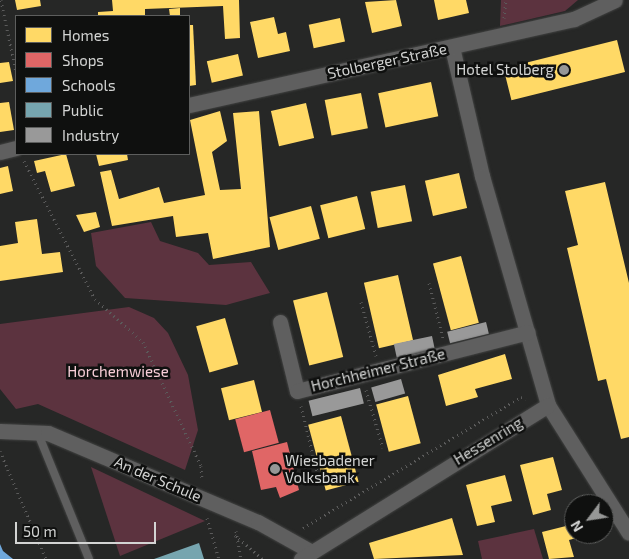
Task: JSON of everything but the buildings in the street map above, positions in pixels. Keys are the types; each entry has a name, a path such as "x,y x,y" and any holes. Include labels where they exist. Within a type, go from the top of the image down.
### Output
{"street":[{"path":"585,15 596,0"},
{"name":"Stolberger Straße","path":"190,105 452,47 585,15 615,0"},
{"path":"452,47 482,176 548,405 629,534"},
{"path":"0,152 15,148"},
{"name":"Horchheimer Straße","path":"280,322 297,391 528,332"},
{"name":"Hessenring","path":"305,555 548,405"},
{"name":"An der Schule","path":"0,431 37,431 241,514 305,555"}],"lane":[{"path":"37,431 89,559"}],"path":[{"path":"1,0 15,67"},
{"path":"21,155 95,299 143,342 201,466"},
{"path":"429,283 447,353"},
{"path":"361,302 380,371"},
{"path":"362,375 383,448"},
{"path":"297,391 321,488"},
{"path":"294,527 305,528 520,397 548,405"},
{"path":"0,451 46,559"},
{"path":"241,514 235,535 241,559"},
{"path":"235,535 263,559"}],"green space":[{"path":"501,0 578,0 565,11 500,26"},
{"path":"151,222 160,241 198,253 209,265 251,262 270,293 226,305 125,298 96,266 91,233"},
{"name":"Horchemwiese","path":"129,307 154,318 168,333 188,375 198,430 185,470 38,404 16,409 0,389 0,324"},
{"path":"91,467 205,521 120,556"},
{"path":"534,529 543,559 482,559 478,541"}],"place":[{"name":"Hotel Stolberg","path":"564,70"},
{"name":"Wiesbadener Volksbank","path":"275,469"}]}
